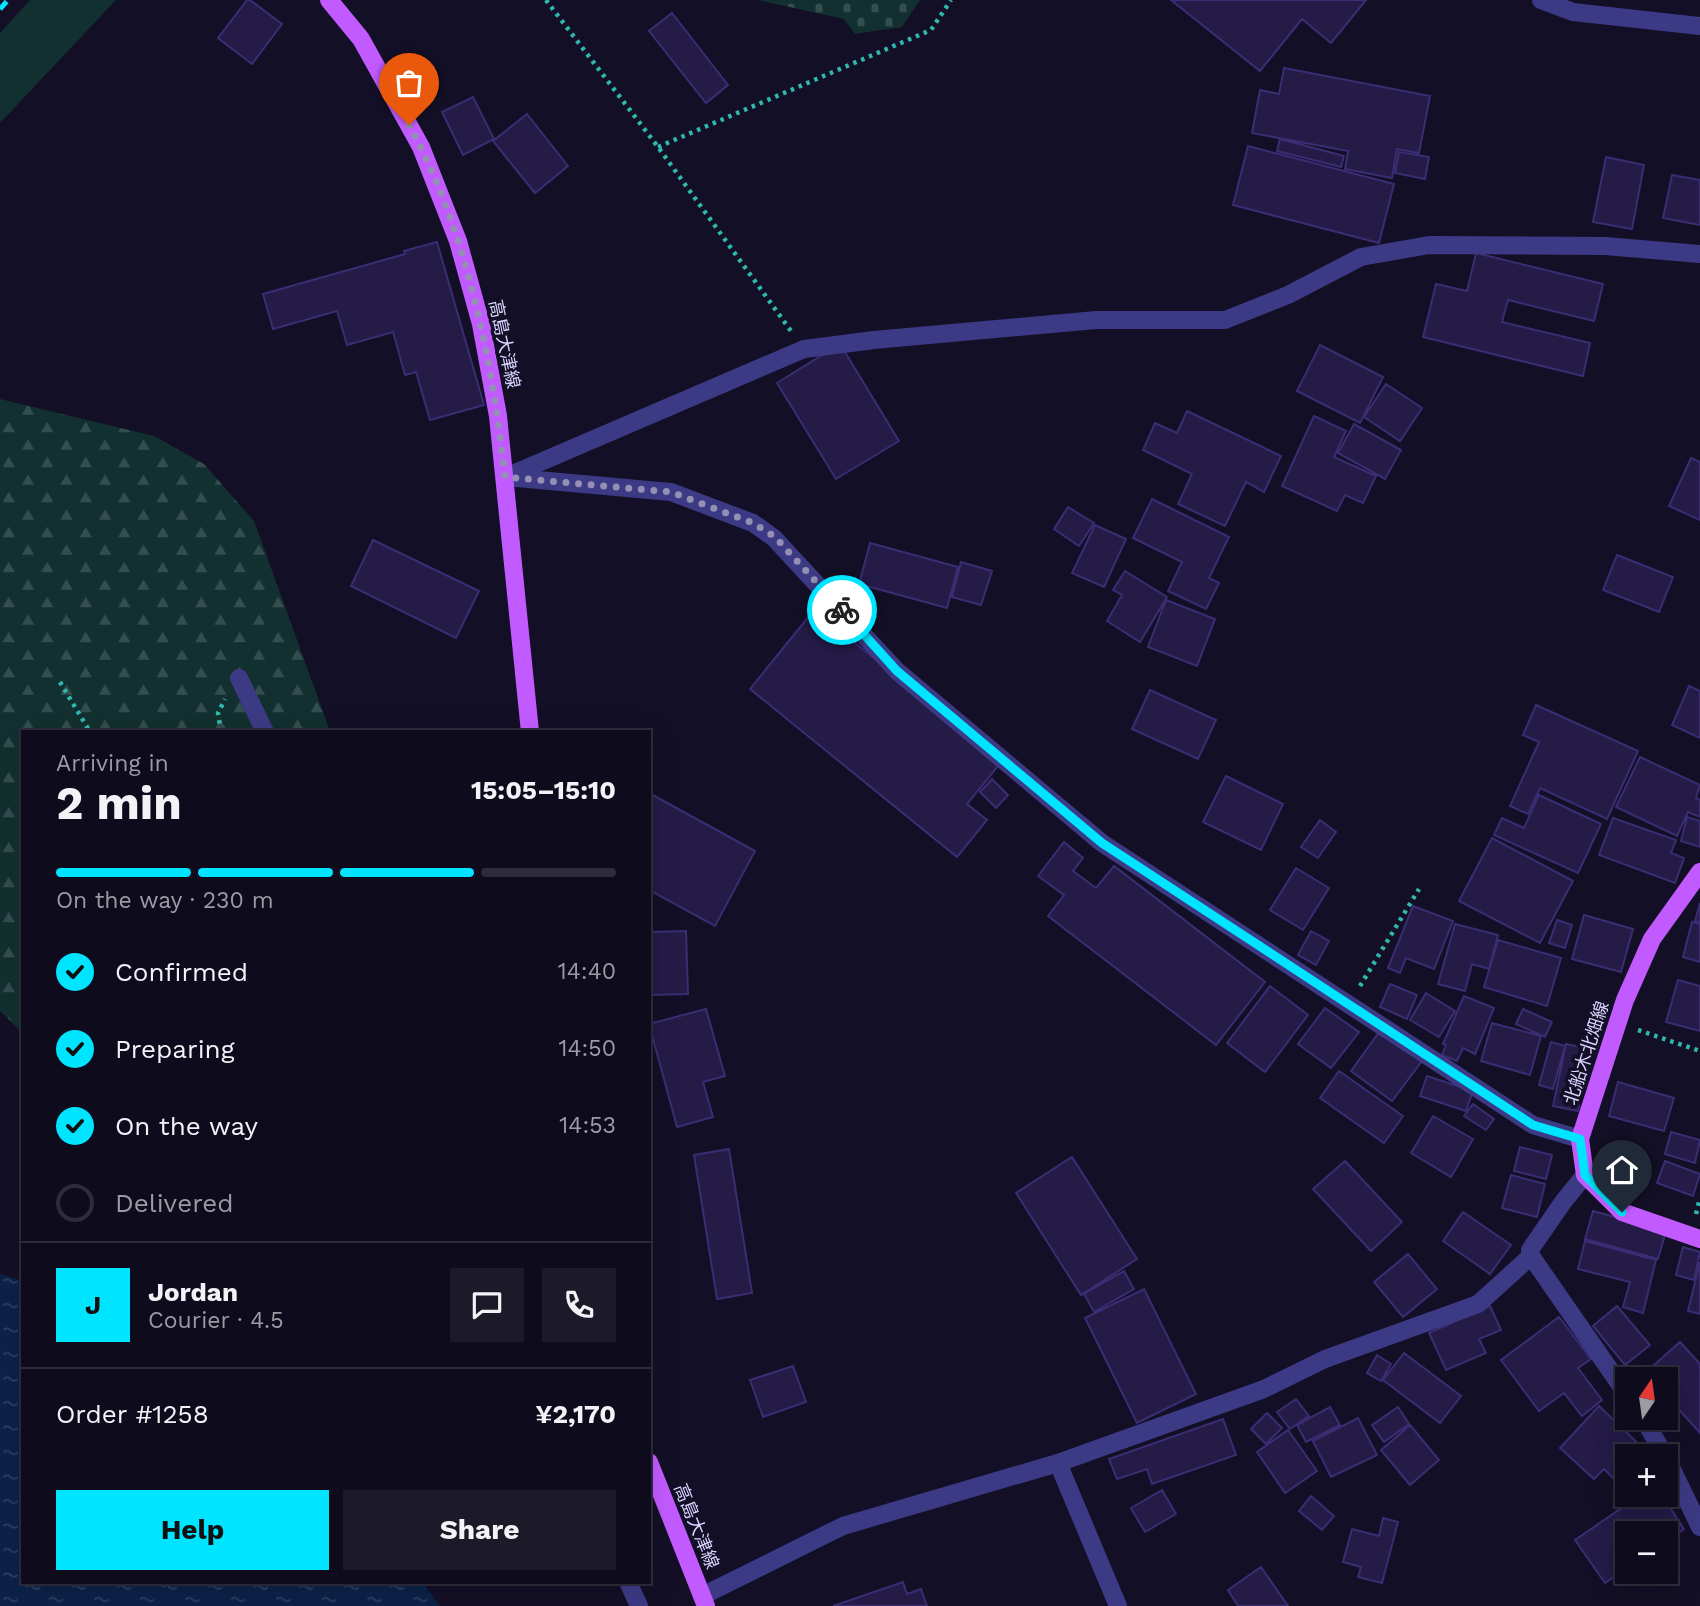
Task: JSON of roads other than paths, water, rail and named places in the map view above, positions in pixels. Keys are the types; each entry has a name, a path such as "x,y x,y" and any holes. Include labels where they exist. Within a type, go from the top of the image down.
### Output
{"main road":[{"name":"高島大津線","path":"329,0 361,38 421,146 458,241 481,324 498,416 530,730"},
{"name":"北船木北畑線","path":"1585,1175 1580,1139 1617,1023 1652,939 1700,872"},
{"path":"1585,1175 1622,1212 1700,1239"},
{"name":"高島大津線","path":"651,1467 704,1601"}],"street":[{"path":"1541,0 1573,12 1700,26"},
{"path":"505,477 804,349 1096,320 1225,320 1288,295 1362,257 1430,245 1605,246 1700,254"},
{"path":"505,477 671,492 753,523 775,537 897,671 1102,843 1533,1125 1580,1139"},
{"path":"239,678 264,730"},
{"path":"1585,1175 1530,1250 1531,1256 1615,1377"},
{"path":"704,1601 843,1525 1058,1463 1264,1389 1325,1359 1478,1304 1531,1256"},
{"path":"1058,1463 1118,1606"},
{"path":"1678,1482 1700,1527"},
{"path":"629,1584 639,1606"}],"water":[{"path":"0,1274 21,1280 21,1584 424,1584 440,1606 0,1606"}],"railway":[{"path":"0,9 8,0"}]}
